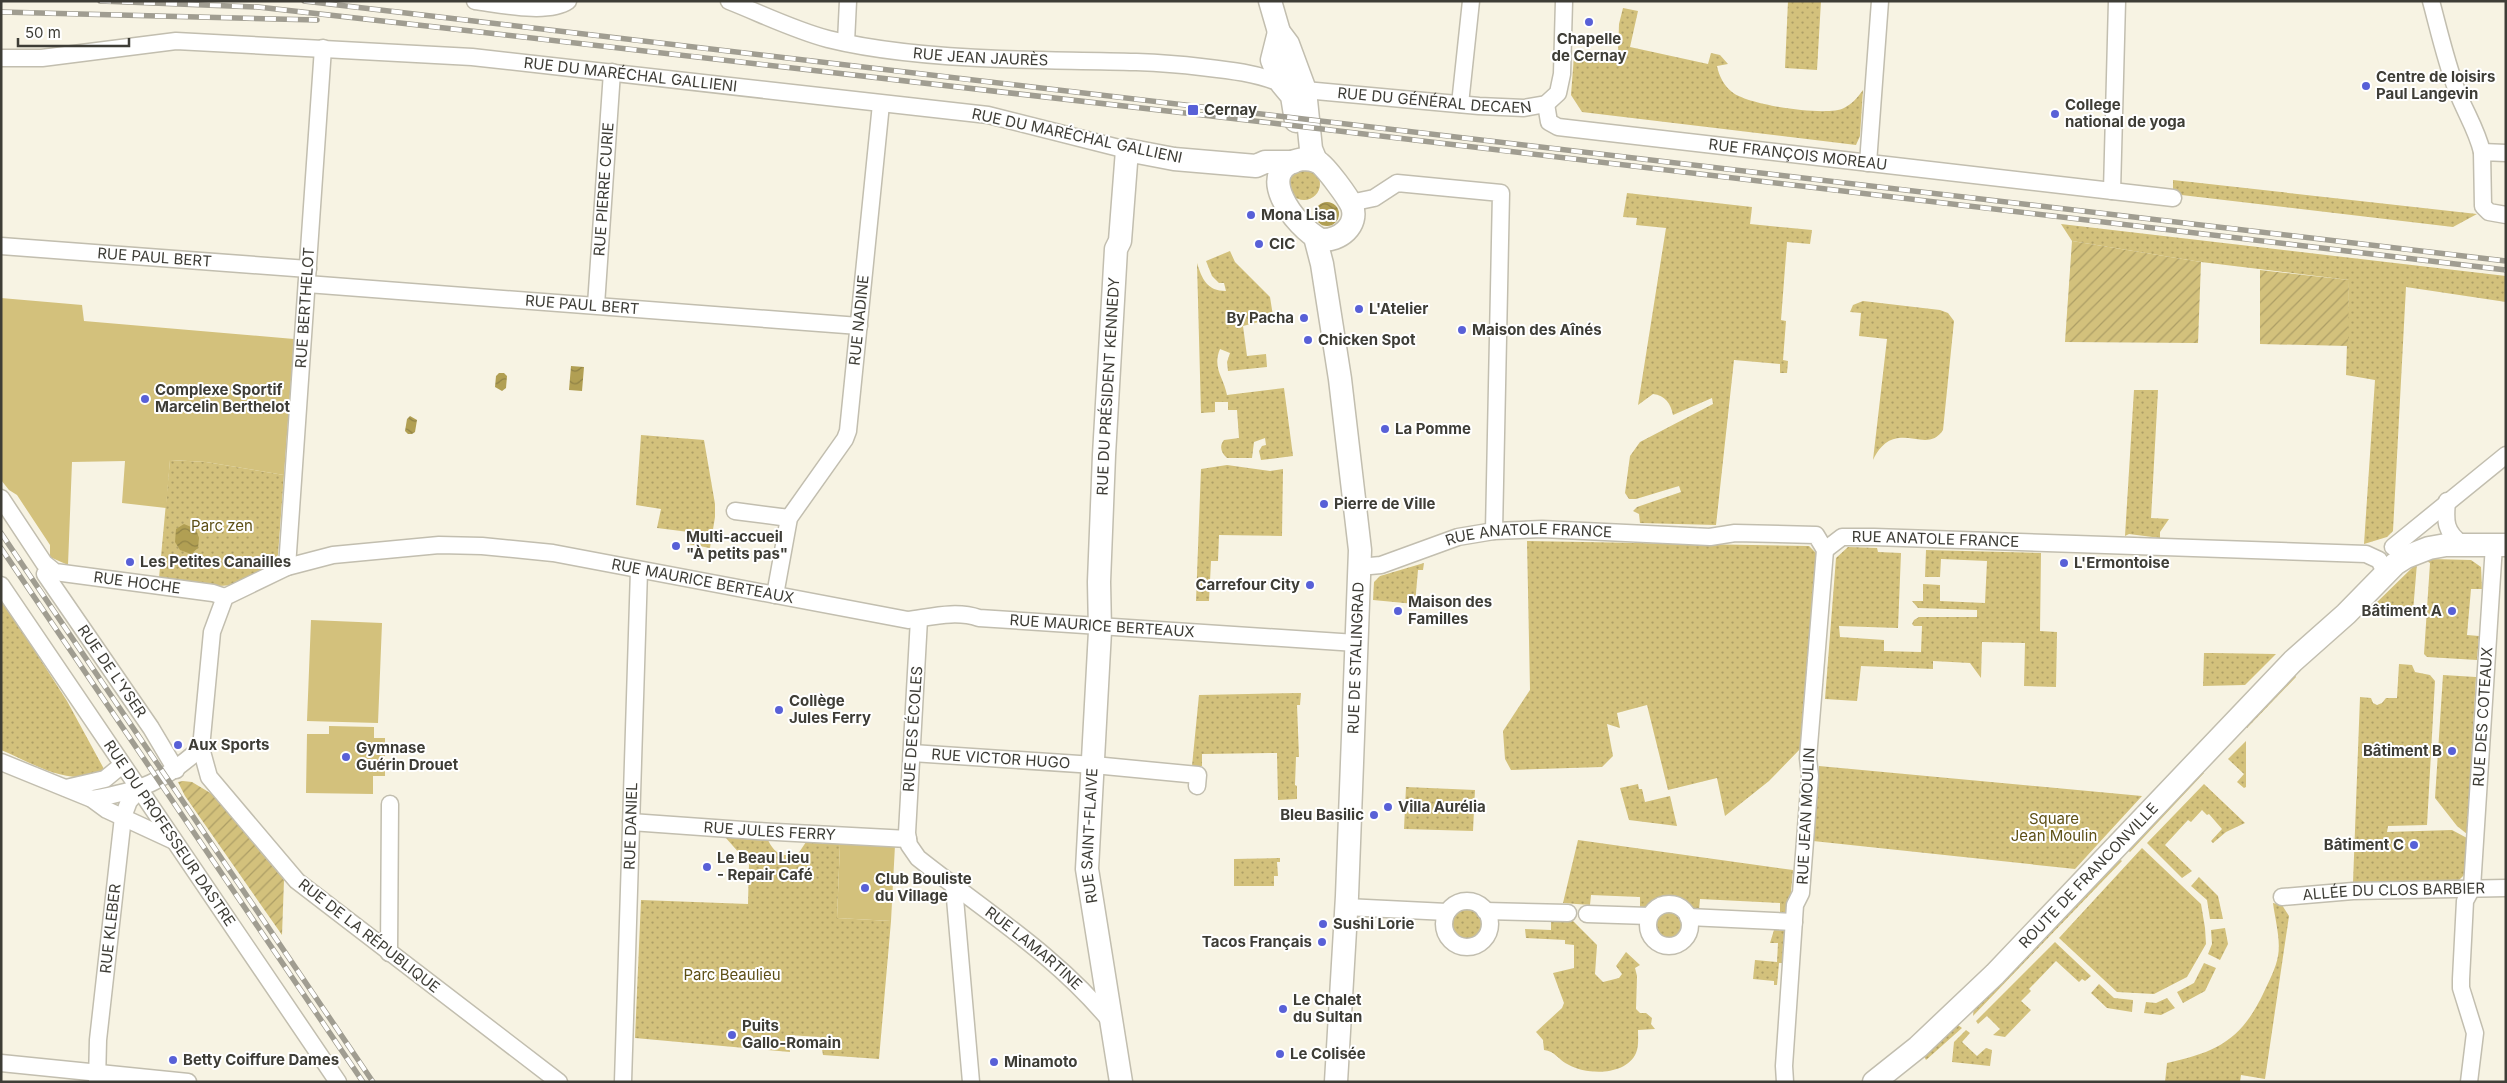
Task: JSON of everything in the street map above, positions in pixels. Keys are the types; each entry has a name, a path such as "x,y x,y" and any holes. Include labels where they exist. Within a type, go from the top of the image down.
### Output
{"street":[{"path":"475,1 543,8 568,1"},
{"name":"RUE JEAN JAURÈS","path":"729,1 811,33 846,42 918,52 1001,59 1118,60 1239,71 1290,80"},
{"path":"846,42 848,1"},
{"path":"1270,1 1279,32 1288,44 1290,80 1311,149 1302,161 1279,176 1278,190"},
{"path":"1460,104 1471,1"},
{"name":"RUE DU GÉNÉRAL DECAEN","path":"1290,80 1460,104 1524,108 1546,104 1558,94 1562,74 1564,1"},
{"path":"1868,163 1880,1"},
{"path":"2116,1 2112,191 2173,198"},
{"path":"2431,1 2456,88 2466,114 2477,132 2482,152 2484,206 2489,212 2506,215"},
{"path":"1279,32 1272,60 1290,80"},
{"name":"RUE DU MARÉCHAL GALLIENI","path":"1,58 42,58 176,41 472,57 988,115 1127,150 1174,159 1256,166 1265,162 1302,161"},
{"name":"RUE BERTHELOT","path":"287,568 323,48"},
{"name":"RUE PIERRE CURIE","path":"596,305 612,72"},
{"name":"RUE NADINE","path":"775,595 789,518 845,439 848,431 881,104"},
{"name":"RUE FRANÇOIS MOREAU","path":"1546,104 1550,122 1558,127 2112,191"},
{"name":"RUE DU PRÉSIDENT KENNEDY","path":"1100,624 1099,582 1104,455 1116,249 1120,241 1127,150"},
{"path":"2482,152 2506,152"},
{"path":"1256,166 1278,190 1282,200 1315,237 1325,240 1339,237 1347,229 1351,210 1324,168 1302,161"},
{"path":"1351,210 1371,205 1374,198 1397,183 1501,193 1494,531"},
{"name":"RUE DE STALINGRAD","path":"1315,237 1330,309 1349,440 1357,516 1359,567 1346,907 1336,1082"},
{"name":"RUE PAUL BERT","path":"1,246 596,305 859,326"},
{"name":"ROUTE DE FRANCONVILLE","path":"1874,1082 1918,1047 2002,967 2293,661 2346,614 2447,501 2506,455"},
{"name":"RUE DE L'YSER","path":"1,498 146,720 176,770"},
{"path":"2447,501 2446,516 2448,528 2451,536 2462,544"},
{"path":"735,511 789,518"},
{"name":"RUE ANATOLE FRANCE","path":"1359,567 1380,565 1458,537 1494,531 1551,529 1700,537 1735,533 1816,535 1825,550 1842,537 1874,537 2366,554 2401,551"},
{"path":"2401,551 2462,544 2500,545"},
{"name":"RUE MAURICE BERTEAUX","path":"225,597 287,568 333,556 439,545 482,546 554,553 908,620 929,616 968,614 979,618 1084,625 1100,624 1187,633 1356,643"},
{"name":"RUE DES COTEAUX","path":"2469,1082 2475,1033 2461,988 2465,901 2472,888 2500,545"},
{"name":"RUE JEAN MOULIN","path":"1785,1082 1784,1066 1794,922 1796,905 1801,893 1810,776 1808,758 1825,550"},
{"name":"RUE DANIEL","path":"623,1082 639,570"},
{"name":"RUE HOCHE","path":"47,571 214,593 225,597"},
{"name":"RUE DU PROFESSEUR DASTRE","path":"1,585 338,1082"},
{"path":"205,763 212,632 225,597"},
{"name":"RUE DES ÉCOLES","path":"908,839 920,619"},
{"name":"RUE SAINT-FLAIVE","path":"1100,624 1087,869 1122,1080"},
{"name":"RUE VICTOR HUGO","path":"912,753 1094,765 1198,775 1197,786"},
{"path":"1,762 92,799 107,810 175,841"},
{"path":"92,799 139,790 176,770 205,763"},
{"path":"176,770 205,763"},
{"name":"RUE DE LA RÉPUBLIQUE","path":"205,763 298,881 559,1082"},
{"path":"66,788 105,779 122,765"},
{"name":"RUE KLEBER","path":"97,1077 98,1040 123,817 129,802 139,790"},
{"path":"389,952 390,804"},
{"name":"RUE JULES FERRY","path":"631,822 818,835 908,839"},
{"name":"RUE LAMARTINE","path":"908,839 918,858 1046,955 1092,998 1112,1023"},
{"path":"954,887 971,1082"},
{"name":"ALLÉE DU CLOS BARBIER","path":"2282,897 2353,891 2506,888"},
{"path":"1485,911 1490,924 1481,942 1468,947 1455,944 1446,933 1444,922 1447,912 1457,903 1469,901 1485,911 1568,913"},
{"path":"1669,904 1681,907 1688,916 1688,934 1679,943 1667,946 1656,942 1649,933 1649,916 1657,907 1669,904"},
{"path":"1346,907 1447,912"},
{"path":"1587,914 1649,916"},
{"path":"1688,916 1794,922"},
{"path":"1,1063 97,1077 188,1082"}],"green space":[{"path":"1788,1 1821,1 1817,70 1785,68"},
{"path":"1623,8 1638,11 1630,47 1708,64 1711,53 1720,55 1728,64 1717,66 1724,84 1729,90 1740,97 1787,108 1821,111 1844,108 1857,98 1863,90 1860,136 1856,145 1582,112 1571,95 1574,56 1618,57 1619,24"},
{"path":"1304,168 1315,173 1320,184 1315,195 1304,200 1293,195 1288,184 1293,173"},
{"path":"2173,180 2477,214 2453,227 2173,194"},
{"path":"1627,193 1752,207 1750,224 1812,230 1810,244 1787,242 1781,320 1786,321 1783,360 1788,361 1787,373 1780,373 1780,364 1734,360 1716,525 1640,523 1639,514 1633,511 1637,507 1681,492 1679,486 1636,499 1629,499 1625,493 1630,456 1640,442 1713,404 1712,398 1673,415 1667,401 1661,396 1653,394 1638,405 1666,228 1636,225 1637,218 1623,217"},
{"path":"2061,224 2506,276 2506,302 2406,287 2393,531 2387,537 2364,544 2375,380 2346,375 2349,280 2201,262 2072,241"},
{"path":"2072,241 2201,262 2198,343 2065,342"},
{"path":"1230,251 1235,262 1270,297 1273,316 1271,319 1243,326 1247,356 1266,354 1267,367 1228,371 1227,362 1230,353 1220,349 1217,362 1219,373 1227,395 1284,388 1293,456 1261,460 1259,451 1262,446 1266,445 1265,438 1254,442 1252,458 1227,458 1223,454 1221,447 1224,440 1239,438 1237,410 1228,410 1228,402 1215,402 1215,412 1201,413 1197,263 1206,283 1214,289 1226,291 1224,283 1219,283 1212,276 1206,261"},
{"path":"2260,270 2349,280 2348,346 2260,344"},
{"name":"Complexe Sportif Marcelin Berthelot","path":"1,298 82,305 84,321 294,339 284,475 206,462 170,460 166,508 122,503 125,461 72,462 68,565 50,557 50,545 17,495 9,490 1,480"},
{"path":"1863,301 1940,310 1948,313 1954,321 1943,430 1936,437 1928,440 1900,438 1891,440 1882,447 1873,460 1887,339 1859,336 1861,313 1850,312 1853,305"},
{"path":"2134,390 2158,390 2151,518 2169,519 2160,532 2160,538 2129,534 2125,536"},
{"path":"641,435 704,440 715,504 710,548 688,544 689,532 657,528 661,509 636,505"},
{"name":"Parc zen","path":"170,460 206,462 284,475 278,555 266,569 234,585 219,586 159,578"},
{"path":"1227,465 1270,471 1283,469 1282,536 1219,535 1218,561 1211,561 1209,601 1196,601 1201,469"},
{"path":"1527,541 1809,546 1817,554 1802,747 1769,781 1725,816 1717,778 1668,790 1647,705 1617,713 1620,728 1607,724 1613,756 1602,767 1511,770 1505,759 1503,731 1530,690"},
{"path":"1848,547 1877,548 1878,552 1901,553 1898,628 1839,626 1840,637 1884,640 1884,651 1921,652 1922,626 1914,626 1912,624 1919,617 1977,617 1977,610 1918,608 1912,601 1923,601 1923,584 1940,585 1940,601 1985,603 1987,561 1941,559 1940,577 1925,577 1926,550 2041,553 2040,631 2057,632 2056,687 2024,686 2025,643 1982,642 1981,678 1970,663 1933,661 1933,669 1861,666 1857,701 1825,699 1836,558"},
{"path":"2425,560 2471,560 2481,567 2482,589 2471,589 2467,635 2479,636 2477,660 2427,657 2424,654 2430,563"},
{"path":"1424,563 1423,570 1418,570 1415,604 1373,600 1374,582 1380,576"},
{"path":"2417,563 2413,612 2369,610"},
{"path":"1,598 67,701 104,769 102,772 90,776 77,777 50,772 1,750"},
{"path":"311,620 382,623 378,723 307,721"},
{"path":"2204,653 2276,654 2245,685 2203,686"},
{"path":"2399,664 2412,665 2415,672 2430,675 2435,681 2427,825 2388,826 2387,832 2452,830 2467,838 2464,875 2459,880 2353,883 2360,697 2371,698 2373,703 2377,705 2386,698 2397,698"},
{"path":"2294,673 2296,677 2247,728 2244,725"},
{"path":"2443,675 2476,677 2467,834 2457,826 2435,798"},
{"path":"1301,693 1300,705 1297,705 1299,757 1296,757 1295,785 1297,786 1297,799 1278,800 1277,753 1202,754 1202,766 1192,766 1199,695"},
{"name":"Gymnase Guérin Drouet","path":"329,726 374,727 374,738 385,738 385,776 373,776 373,794 306,793 307,734 329,734"},
{"path":"2246,741 2246,787 2244,788 2237,782 2244,774 2228,759"},
{"name":"Square Jean Moulin","path":"1819,766 2142,796 2075,869 1813,841"},
{"path":"2198,772 2204,773 2130,852 2126,849"},
{"path":"178,782 192,782 212,794 284,880 282,935 185,796"},
{"path":"1638,784 1639,789 1642,789 1645,802 1670,796 1677,826 1629,820 1620,788"},
{"path":"2204,784 2245,823 2226,832 2213,843 2211,841 2222,829 2209,814 2207,815 2202,810 2191,822 2188,820 2165,845 2192,871 2182,878 2147,843"},
{"path":"1406,787 1475,790 1473,831 1404,829"},
{"name":"Parc Beaulieu","path":"725,837 768,840 777,852 784,855 798,854 806,842 840,844 837,918 891,921 879,1059 823,1055 820,1037 788,1035 790,1052 635,1038 641,900 748,904 749,864"},
{"path":"1578,840 1793,870 1789,914 1780,914 1780,903 1700,899 1699,910 1689,910 1680,902 1669,899 1659,901 1649,908 1640,908 1640,897 1591,895 1590,905 1563,903"},
{"name":"Club Bouliste du Village","path":"840,844 895,845 891,921 837,918"},
{"path":"2142,848 2201,904 2205,928 2206,944 2187,977 2154,994 2117,992 2059,938"},
{"path":"2117,857 2122,861 1973,1016 1974,1008"},
{"path":"1280,858 1280,862 1277,862 1278,876 1274,876 1274,886 1234,886 1234,859"},
{"path":"2199,877 2218,896 2223,919 2210,919 2207,900 2191,886"},
{"path":"2273,903 2282,905 2289,916 2265,1079 2241,1075 2240,1082 2165,1082 2167,1063 2201,1054 2226,1041 2247,1021 2256,1008 2276,965 2279,950"},
{"path":"1467,907 1474,908 1479,912 1483,917 1483,931 1479,936 1474,940 1467,941 1460,940 1455,936 1451,931 1450,924 1451,917 1455,912 1460,908"},
{"path":"1669,909 1675,910 1683,918 1683,930 1675,938 1669,939 1663,938 1655,930 1654,924 1655,918 1663,910"},
{"path":"1551,916 1568,916 1597,945 1595,974 1603,982 1619,978 1622,974 1616,966 1626,952 1640,965 1635,968 1637,976 1636,1009 1640,1013 1646,1013 1652,1018 1651,1024 1655,1029 1638,1030 1636,1053 1631,1061 1624,1066 1615,1070 1586,1071 1569,1065 1551,1052 1544,1050 1543,1040 1536,1032 1562,1008 1564,1003 1553,973 1574,968 1574,945 1565,944 1565,940 1526,938 1525,929 1551,930"},
{"path":"2225,928 2228,944 2220,960 2208,954 2212,944 2211,930"},
{"path":"1774,930 1786,930 1785,963 1779,963 1777,985 1774,985 1774,981 1753,979 1755,960 1777,962 1778,943 1770,943"},
{"path":"2055,942 2091,976 2085,981 2082,979 2079,982 2056,961 2029,989 2031,991 2021,1001 2031,1010 2005,1037 1993,1035 2000,1029 1987,1016 1978,1024 1976,1021"},
{"path":"2204,963 2216,968 2205,991 2183,1003 2177,992 2194,983"},
{"path":"2099,984 2114,998 2133,1000 2132,1012 2107,1008 2091,993"},
{"path":"2167,998 2175,1008 2161,1015 2144,1013 2146,1002 2156,1003"},
{"path":"1958,1025 1962,1028 1926,1060 1924,1056"},
{"path":"1966,1030 1970,1033 1962,1042 1977,1056 1986,1048 1992,1050 1990,1066 1952,1062 1954,1042"}],"water":[{"path":"1327,202 1332,203 1338,209 1338,219 1332,225 1327,226 1322,225 1316,219 1315,214 1316,209 1322,203"},
{"path":"571,366 584,367 582,391 569,390"},
{"path":"499,373 504,373 507,376 506,388 502,391 495,387 496,376"},
{"path":"410,416 417,420 415,432 408,434 405,431 407,419"},
{"path":"184,524 196,529 199,538 198,548 191,554 180,550 175,542 176,529"}],"railway":[{"path":"100,1 258,7 1280,124 2506,270"},
{"path":"304,1 2506,261"},
{"path":"1,12 317,20"},
{"path":"1,533 373,1082"},
{"path":"1,548 363,1082"}],"place":[{"name":"Chapelle de Cernay","path":"1589,22"},
{"name":"Centre de loisirs Paul Langevin","path":"2366,86"},
{"name":"Cernay","path":"1193,110"},
{"name":"College national de yoga","path":"2055,114"},
{"name":"Mona Lisa","path":"1251,215"},
{"name":"CIC","path":"1259,244"},
{"name":"L'Atelier","path":"1359,309"},
{"name":"By Pacha","path":"1304,318"},
{"name":"Maison des Aînés","path":"1462,330"},
{"name":"Chicken Spot","path":"1308,340"},
{"name":"Complexe Sportif Marcelin Berthelot","path":"145,399"},
{"name":"La Pomme","path":"1385,429"},
{"name":"Pierre de Ville","path":"1324,504"},
{"name":"Multi-accueil \"À petits pas\"","path":"676,546"},
{"name":"Les Petites Canailles","path":"130,562"},
{"name":"L'Ermontoise","path":"2064,563"},
{"name":"Carrefour City","path":"1310,585"},
{"name":"Maison des Familles","path":"1398,611"},
{"name":"Bâtiment A","path":"2452,611"},
{"name":"Collège Jules Ferry","path":"779,710"},
{"name":"Aux Sports","path":"178,745"},
{"name":"Bâtiment B","path":"2452,751"},
{"name":"Gymnase Guérin Drouet","path":"346,757"},
{"name":"Villa Aurélia","path":"1388,807"},
{"name":"Bleu Basilic","path":"1374,815"},
{"name":"Bâtiment C","path":"2414,845"},
{"name":"Le Beau Lieu - Repair Café","path":"707,867"},
{"name":"Club Bouliste du Village","path":"865,888"},
{"name":"Sushi Lorie","path":"1323,924"},
{"name":"Tacos Français","path":"1322,942"},
{"name":"Le Chalet du Sultan","path":"1283,1009"},
{"name":"Puits Gallo-Romain","path":"732,1035"},
{"name":"Le Colisée","path":"1280,1054"},
{"name":"Betty Coiffure Dames","path":"173,1060"},
{"name":"Minamoto","path":"994,1062"}]}
